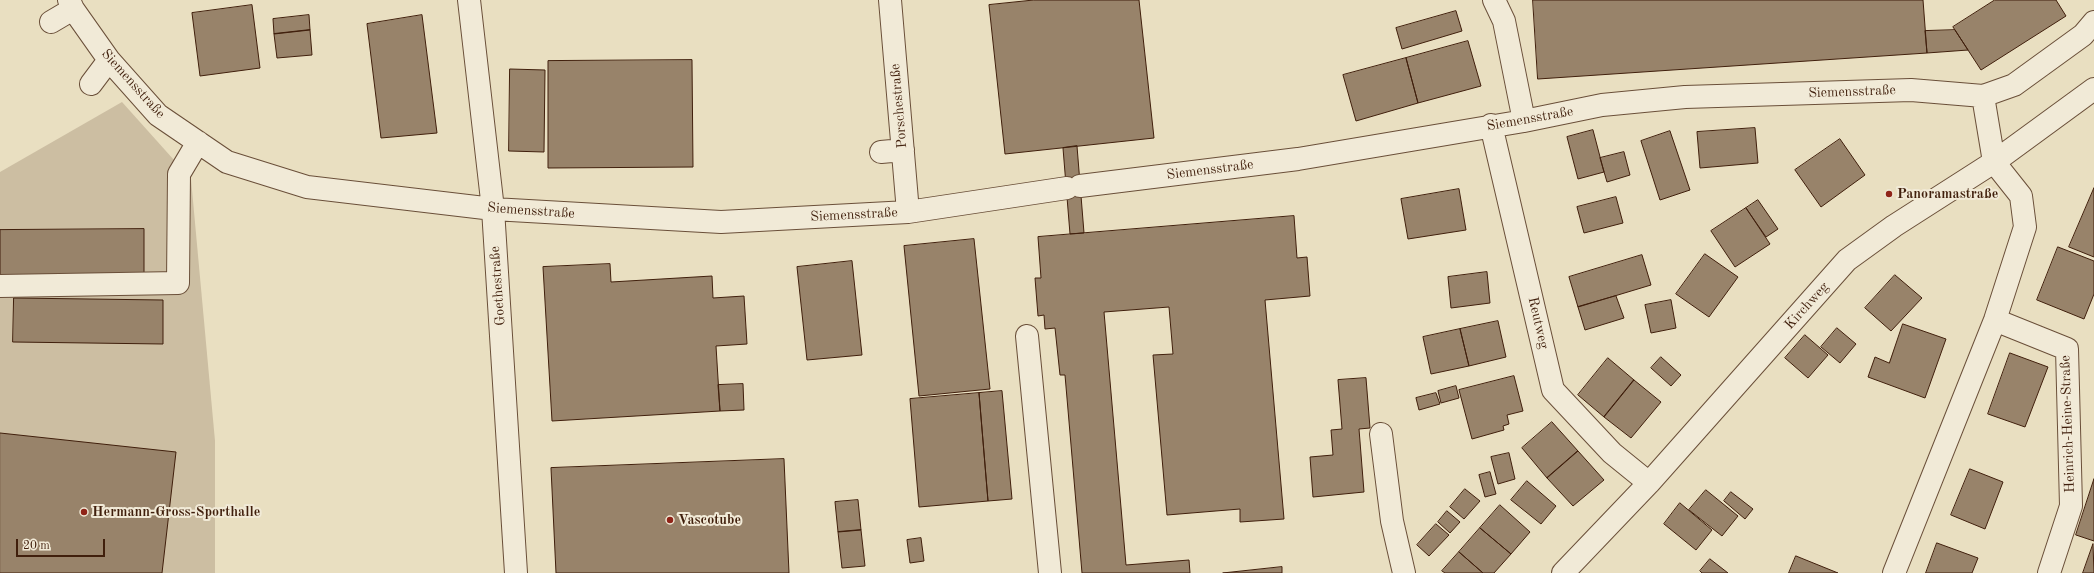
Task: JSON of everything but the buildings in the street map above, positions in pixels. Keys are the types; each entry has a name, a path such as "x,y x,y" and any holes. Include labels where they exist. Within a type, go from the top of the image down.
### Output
{"street":[{"name":"Goethestraße","path":"469,0 493,209 516,573"},
{"name":"Porschestraße","path":"890,0 908,212"},
{"path":"1494,0 1504,21 1524,121"},
{"name":"Siemensstraße","path":"71,5 109,60 158,115 227,162 307,187 493,209 721,222 908,212 1073,187 1298,159 1524,121 1602,105 1685,97 1911,90 1982,96"},
{"path":"51,22 71,5"},
{"path":"1894,573 1995,320 2025,227 2021,196 1994,162 1982,96 2014,85 2083,35 2094,22"},
{"path":"91,84 109,60"},
{"name":"Kirchweg","path":"1563,573 1649,483 1847,260 1894,226 1994,162 2094,89"},
{"name":"Reutweg","path":"1492,126 1553,390 1612,453 1649,483"},
{"path":"0,286 178,283 179,174 198,142"},
{"path":"881,152 903,150"},
{"name":"Heinrich-Heine-Straße","path":"1995,320 2067,349 2071,506 2049,573"},
{"path":"1027,336 1050,573"},
{"path":"1381,434 1392,522 1404,573"}],"shaded area":[{"path":"122,102 191,179 215,441 215,573 0,573 0,172"}],"place":[{"name":"Panoramastraße","path":"1889,194"},
{"name":"Hermann-Gross-Sporthalle","path":"84,512"},
{"name":"Vascotube","path":"670,520"}]}
